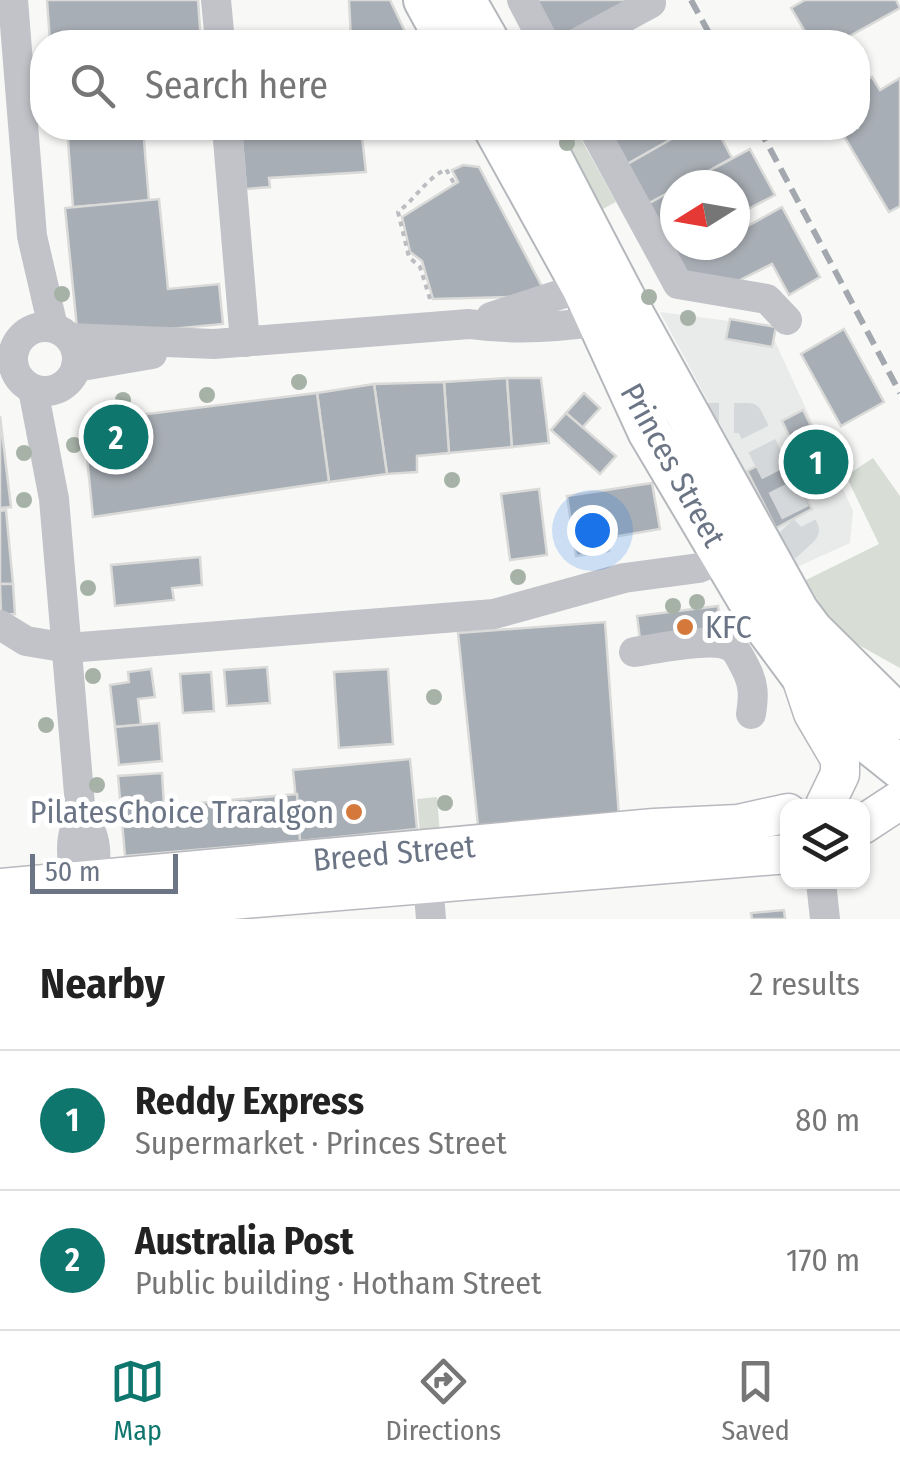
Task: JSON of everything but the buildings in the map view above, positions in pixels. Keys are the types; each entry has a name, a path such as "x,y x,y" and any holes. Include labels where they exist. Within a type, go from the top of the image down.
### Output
{"highway":[{"path":"425,0 441,30"},
{"path":"464,0 481,30"},
{"name":"Princes Street","path":"502,140 604,306 664,371 797,612 815,661 856,732 897,769"},
{"name":"Princes Street","path":"541,140 590,232 604,306 650,431 761,620 900,718"},
{"path":"664,371 677,419 734,524 736,545 725,558"}],"main road":[{"path":"825,799 840,774 840,760 813,714 815,661 900,686"},
{"path":"833,799 897,769"},
{"path":"870,812 897,769"},
{"name":"Breed Street","path":"0,888 89,896 428,884 654,845 780,815"},
{"name":"Breed Street","path":"654,845 780,853"},
{"name":"Breed Street","path":"3,919 89,896"}],"street":[{"path":"13,0 32,236 35,359 54,500 81,816 73,828 72,854 74,870 89,896"},
{"path":"216,0 219,30"},
{"path":"522,0 538,30"},
{"path":"601,30 651,4"},
{"path":"228,140 246,342"},
{"path":"599,140 678,284 767,299 787,320"},
{"path":"590,232 636,210"},
{"path":"35,359 469,324 505,329 563,327 604,306"},
{"path":"0,625 26,640 68,648 494,614 624,578 700,568 725,558"},
{"path":"634,652 709,643 728,645 751,678 751,714"},
{"path":"822,889 824,919"}],"path":[{"path":"430,299 420,267 409,257 398,212 416,197 425,180 446,168 455,185"}],"shaded area":[{"path":"563,140 582,140 616,202 601,210"},
{"path":"660,312 768,326 853,511 850,543 797,567"},
{"path":"873,458 900,496 900,668 837,633 806,580 879,544 846,476"},
{"path":"437,797 440,834 420,835 417,799"}],"tunnel":[{"path":"689,418 748,418 804,530 769,563"}],"railway":[{"path":"691,0 707,30"},
{"path":"765,140 900,393"}],"place":[{"name":"Australia Post","path":"116,437"},
{"name":"Reddy Express","path":"816,462"},
{"name":"KFC","path":"685,627"},
{"name":"PilatesChoice Traralgon","path":"354,812"}]}
